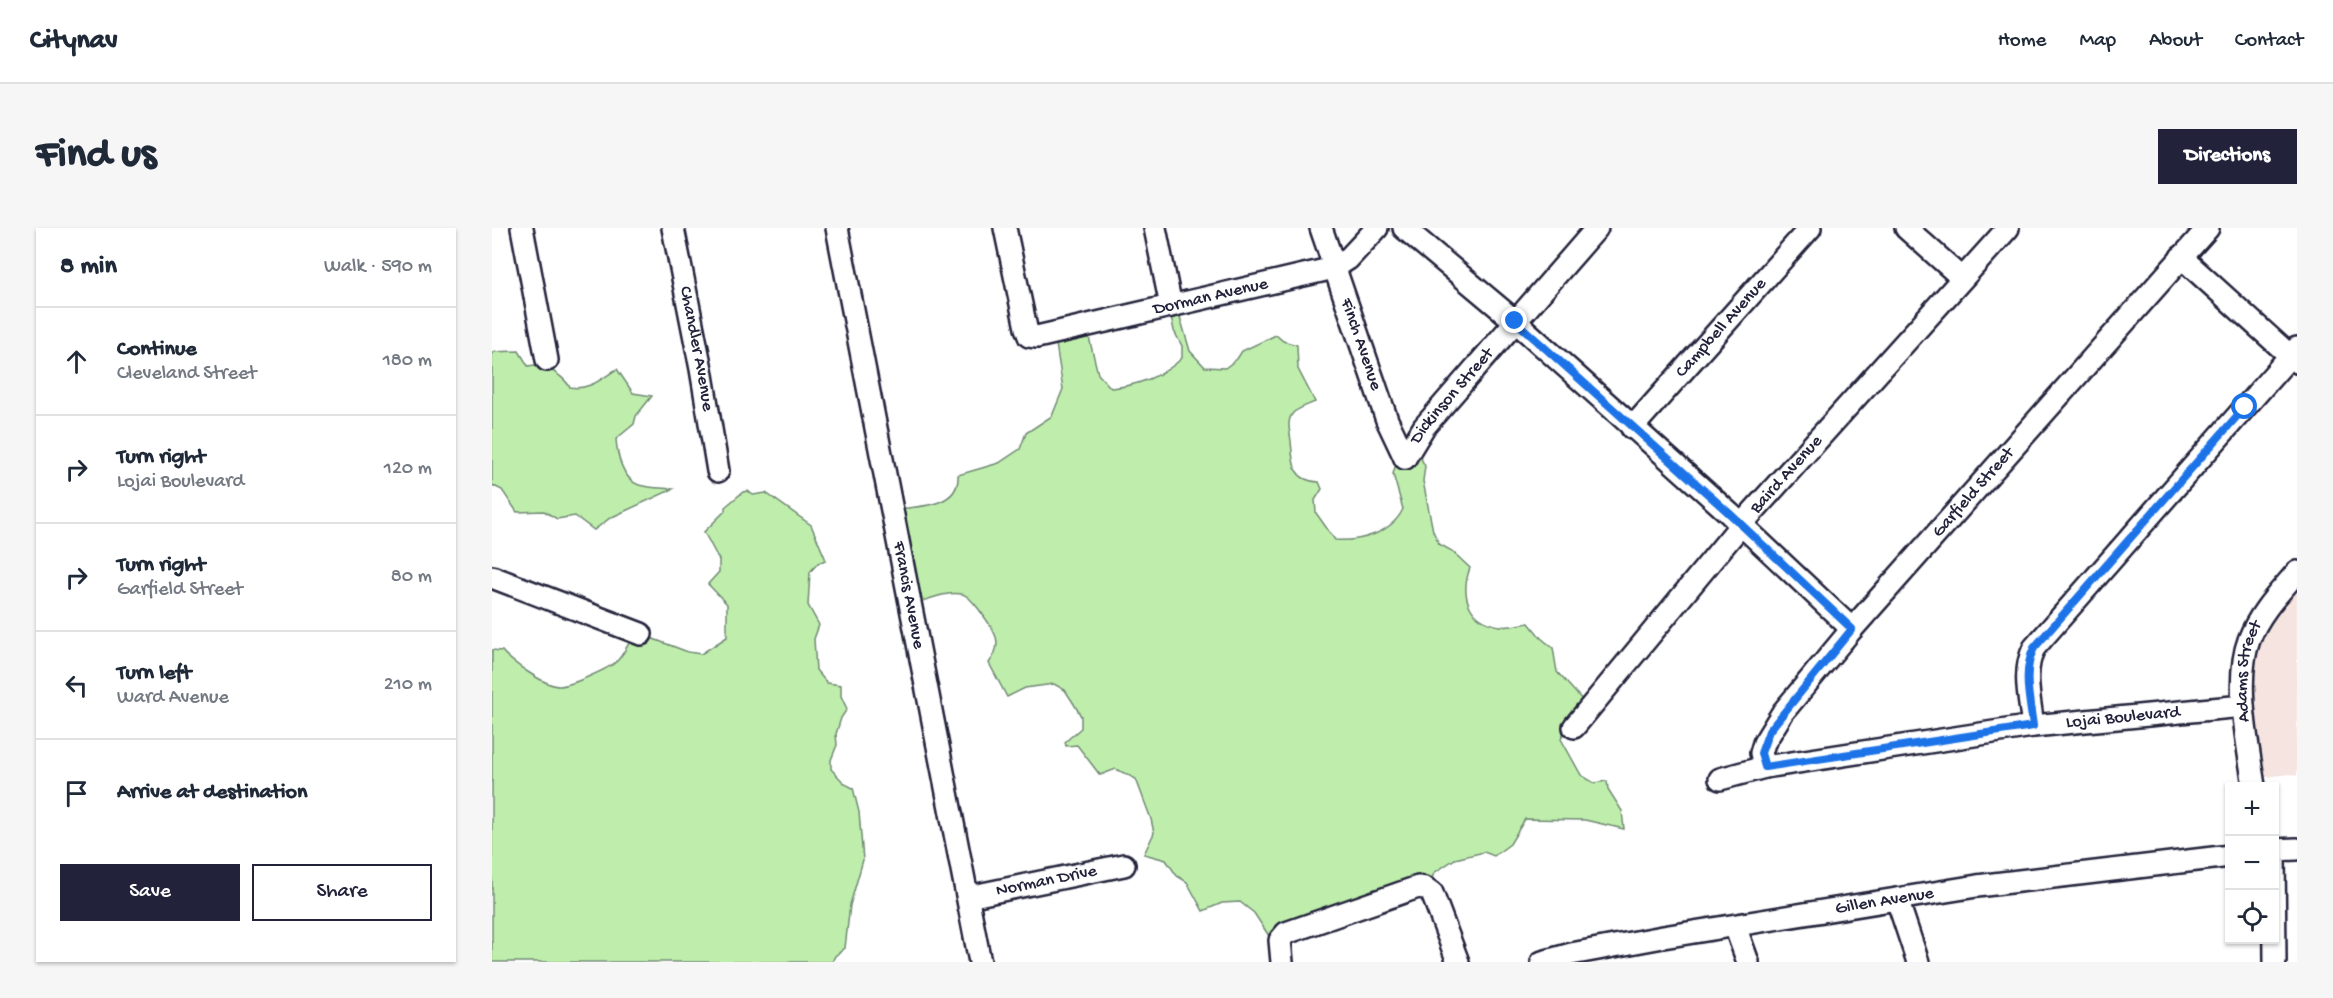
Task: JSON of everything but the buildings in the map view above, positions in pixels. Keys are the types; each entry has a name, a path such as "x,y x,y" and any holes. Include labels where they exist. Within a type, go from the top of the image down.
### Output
{"street":[{"path":"522,228 547,360"},
{"name":"Chandler Avenue","path":"673,228 701,369 718,471"},
{"name":"Francis Avenue","path":"837,228 900,548 904,582 980,962"},
{"name":"Dorman Avenue","path":"1005,228 1026,328 1029,336 1036,337 1334,268 1348,260 1377,228"},
{"path":"1155,228 1171,306"},
{"name":"Finch Avenue","path":"1321,228 1387,420 1405,458"},
{"path":"1404,228 1515,321 1729,513 1740,526 1852,629"},
{"name":"Dickinson Street","path":"1405,458 1424,427 1597,228"},
{"name":"Campbell Avenue","path":"1632,428 1810,228"},
{"path":"1906,228 1962,278"},
{"name":"Baird Avenue","path":"1574,727 1740,526 2008,228"},
{"name":"Garfield Street","path":"1765,767 1761,753 1769,731 1852,629 2208,228"},
{"path":"2033,726 2027,674 2028,661 2034,648 2295,355 2181,257"},
{"name":"Adams Street","path":"2253,782 2243,706 2243,672 2248,642 2268,606 2297,572"},
{"path":"492,577 641,634"},
{"name":"Lojai Boulevard","path":"1720,779 1765,767 2033,726 2243,706"},
{"path":"2279,851 2297,849"},
{"name":"Gillen Avenue","path":"1542,962 1735,926 1977,886 2225,856"},
{"name":"Norman Drive","path":"968,897 1124,865"},
{"path":"1282,962 1280,940 1286,933 1418,887 1425,888 1432,893 1458,962"},
{"path":"2274,890 2275,962"},
{"path":"1897,899 1918,962"},
{"path":"1735,926 1748,962"}],"shaded area":[{"path":"2287,584 2297,591 2297,776 2290,774 2257,778 2248,700 2256,626"}],"green space":[{"path":"1176,303 1190,351 1205,367 1225,368 1237,359 1242,351 1276,335 1283,341 1297,345 1298,369 1315,402 1295,411 1291,416 1289,427 1294,463 1299,474 1304,478 1319,482 1322,489 1315,500 1316,513 1335,540 1355,539 1374,534 1383,530 1398,517 1403,509 1393,474 1402,443 1410,439 1425,466 1423,481 1433,531 1439,544 1452,551 1470,568 1466,588 1469,605 1480,619 1489,623 1507,627 1529,623 1553,648 1557,672 1585,703 1565,729 1561,739 1581,775 1594,783 1607,781 1608,789 1622,811 1624,829 1585,820 1525,819 1510,844 1494,856 1484,852 1455,859 1434,873 1429,887 1271,939 1254,913 1240,902 1222,903 1203,911 1187,882 1177,876 1166,860 1144,854 1154,833 1136,779 1116,769 1100,775 1077,745 1066,746 1065,742 1081,728 1081,716 1065,690 1054,684 1025,688 1007,697 989,663 996,651 996,637 971,600 956,593 937,596 913,604 895,509 926,506 945,499 957,486 958,475 999,463 1020,449 1026,433 1052,416 1063,389 1054,331 1086,325 1098,374 1111,388 1130,385 1158,375 1182,358 1182,346 1174,331 1169,305"},
{"path":"519,351 528,366 540,366 552,370 570,387 589,385 617,369 633,393 652,396 636,416 634,424 616,439 618,452 625,472 633,482 647,487 673,489 610,518 594,530 575,516 557,519 544,511 517,512 502,490 492,485 492,352"},
{"path":"748,491 753,495 766,493 811,525 826,560 818,563 810,572 808,605 819,625 814,639 816,670 827,683 841,685 841,696 847,709 841,718 836,734 837,745 831,760 831,769 845,784 853,788 859,812 863,860 850,905 845,948 835,956 832,962 492,962 492,650 502,651 528,672 545,682 559,686 581,680 614,663 623,654 635,632 688,652 701,654 727,637 727,604 708,584 719,572 719,560 704,532 725,511 725,507 743,492"}],"route":[{"path":"1515,321 1729,513 1740,526 1852,629 1769,731 1761,753 1765,767 2033,726 2027,674 2028,661 2034,648 2245,407"}]}
